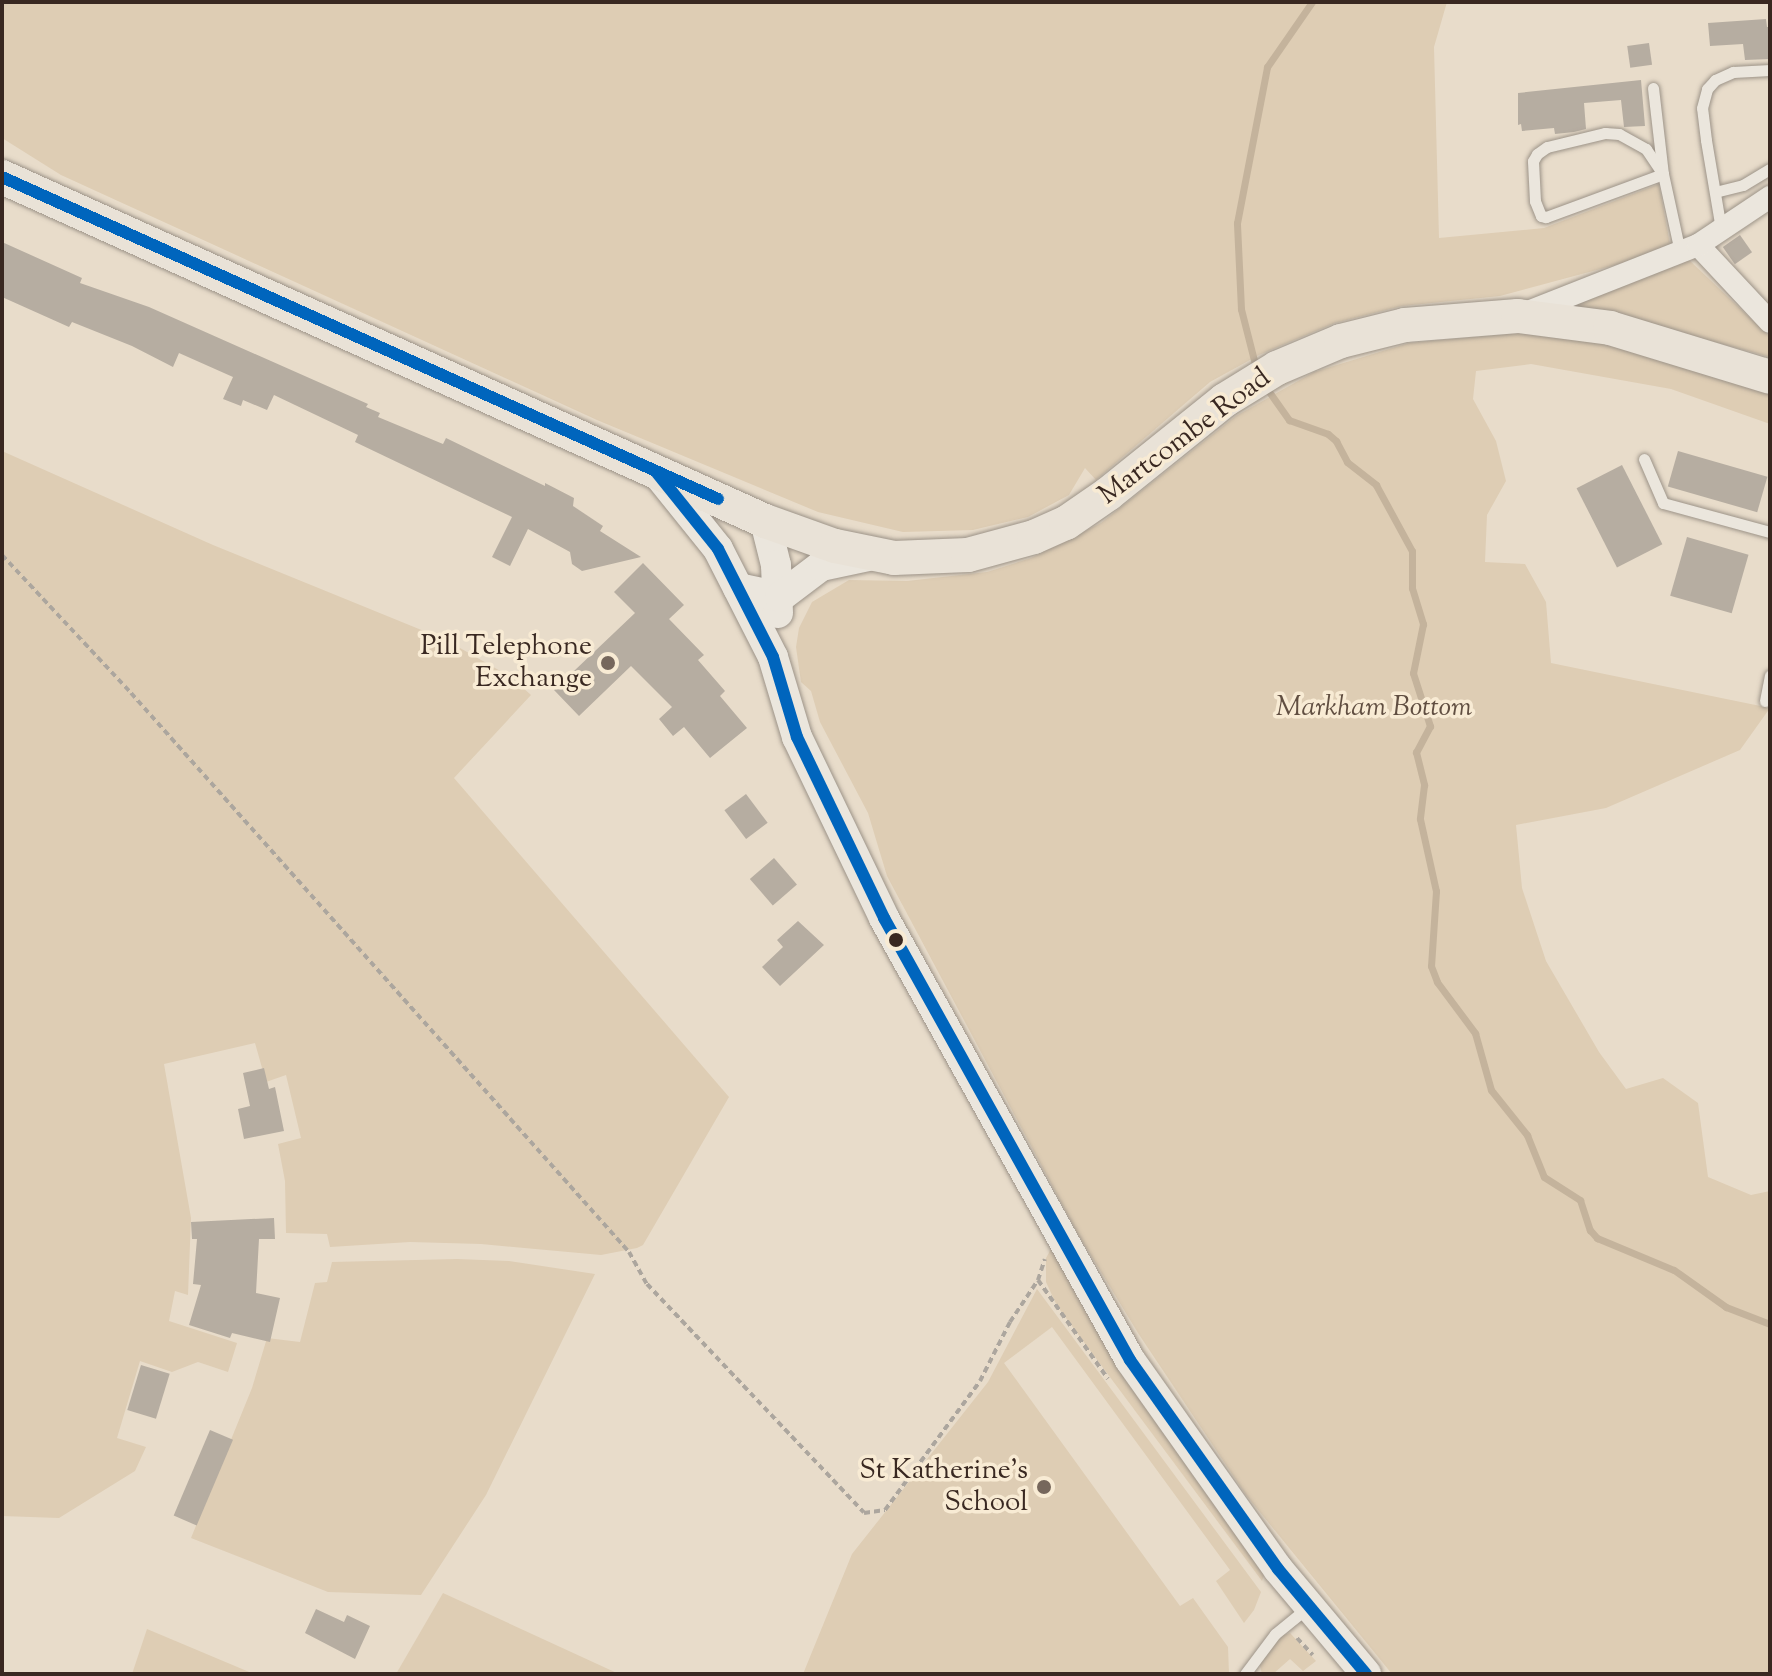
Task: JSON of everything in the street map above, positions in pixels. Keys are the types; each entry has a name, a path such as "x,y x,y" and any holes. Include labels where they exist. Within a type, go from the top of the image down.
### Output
{"main road":[{"name":"Martcombe Road","path":"2,177 753,515 808,538 873,555 947,558 1002,547 1066,523 1108,494 1225,400 1277,368 1341,341 1439,320 1518,316 1610,328 1770,377"}],"street":[{"path":"1518,316 1689,249 1770,197"},
{"path":"1689,249 1770,322"},
{"path":"657,473 718,549 773,657 797,737 837,827 1056,1230 1164,1411 1278,1569 1366,1674"},
{"path":"718,549 723,534 753,515 780,597 773,657"},
{"path":"738,588 780,597 821,566 873,555"}],"lane":[{"path":"1721,230 1702,108 1707,89 1715,80 1733,72 1770,70"},
{"path":"1653,88 1663,174 1689,249"},
{"path":"1605,133 1630,139 1646,149 1663,174 1546,217 1541,216 1535,201 1533,161 1537,154 1547,147 1583,136 1605,133"},
{"path":"1715,192 1743,185 1770,169"},
{"path":"1644,459 1663,503 1770,532"},
{"path":"1765,701 1770,675"},
{"path":"1245,1674 1275,1634 1309,1607"}],"path":[{"path":"2,555 131,693 629,1252 647,1284 864,1513 885,1510 980,1381 1010,1322 1038,1280"}],"green space":[{"path":"2,2 1447,2 1434,47 1439,238 1544,228 1659,184 1671,250 1500,296 1402,306 1335,323 1259,355 1210,382 1096,480 1085,468 1069,495 1028,517 973,530 903,532 818,512 597,420 61,175 2,138"},
{"path":"1687,258 1770,337 1770,357 1637,321 1556,308"},
{"name":"Markham Bottom","path":"1538,331 1630,340 1770,384 1770,424 1671,389 1531,364 1476,371 1473,399 1496,441 1506,481 1487,515 1485,562 1525,564 1546,602 1551,663 1770,708 1740,750 1606,808 1516,825 1522,888 1546,961 1599,1052 1626,1089 1663,1078 1698,1103 1708,1177 1751,1195 1770,1191 1770,1674 1392,1674 1246,1495 1138,1333 1078,1234 887,876 868,813 820,722 811,691 801,682 796,647 799,628 812,602 849,580 907,581 987,572 1031,558 1101,523 1236,416 1314,372 1409,343"},
{"path":"2,451 213,545 446,640 511,677 531,695 454,778 729,1097 643,1245 637,1248 601,1255 481,1244 410,1242 330,1247 327,1234 286,1233 285,1181 278,1144 301,1138 286,1075 266,1082 255,1043 164,1064 191,1218 188,1295 175,1291 169,1321 237,1343 228,1372 198,1362 172,1372 140,1361 117,1438 146,1447 135,1471 59,1518 2,1516"},
{"path":"1051,1249 1266,1570 1262,1581 1057,1306 1046,1282 1046,1258"},
{"path":"509,1261 595,1274 486,1495 421,1595 328,1592 191,1538 252,1388 267,1338 300,1342 315,1283 327,1282 332,1262"},
{"name":"St Katherine's School","path":"1037,1289 1261,1592 1254,1610 1244,1623 1216,1581 1230,1570 1052,1327 1004,1363 1180,1606 1193,1598 1228,1647 1229,1674 803,1674 852,1554 988,1382"},
{"path":"443,1593 619,1674 396,1674"},
{"path":"147,1629 254,1674 132,1674"},
{"path":"1290,1633 1316,1661 1303,1671 1290,1659 1273,1674 1262,1674 1258,1658 1277,1637"}],"building":[{"path":"1766,19 1767,27 1770,27 1770,59 1745,60 1743,44 1710,46 1708,23"},
{"path":"1649,43 1652,65 1630,68 1627,46"},
{"path":"1641,80 1645,126 1624,127 1621,100 1584,103 1586,129 1574,132 1555,134 1554,128 1522,131 1521,124 1518,125 1518,93"},
{"path":"1740,235 1752,252 1735,264 1723,247"},
{"path":"2,242 82,278 80,283 149,307 368,404 366,407 380,413 378,417 443,444 446,438 545,486 545,483 574,498 573,506 603,526 600,531 641,557 582,571 572,564 570,552 528,529 510,566 492,557 512,517 355,442 358,435 274,395 267,410 243,400 241,406 223,399 233,377 179,353 173,367 132,346 72,322 69,327 2,297"},
{"path":"1678,451 1767,477 1757,512 1668,487"},
{"path":"1622,465 1662,544 1617,567 1577,488"},
{"path":"1687,537 1749,555 1732,613 1670,596"},
{"path":"643,563 684,605 669,619 704,655 698,660 725,691 720,696 747,728 710,758 684,727 673,736 659,719 672,707 631,666 579,716 554,690 635,613 614,592"},
{"path":"746,794 768,823 746,839 724,810"},
{"path":"774,858 797,884 773,905 750,879"},
{"path":"798,921 824,945 780,986 762,967 783,947 777,940"},
{"path":"264,1068 269,1089 275,1087 284,1131 244,1139 238,1109 250,1106 243,1073"},
{"path":"274,1218 275,1239 259,1239 256,1293 280,1298 270,1342 232,1333 230,1338 189,1325 201,1285 193,1284 197,1239 192,1239 191,1222"},
{"path":"141,1365 170,1374 156,1419 127,1410"},
{"path":"210,1430 233,1440 197,1525 174,1516"},
{"path":"316,1609 344,1622 347,1615 370,1626 355,1659 305,1633"}],"waterway":[{"path":"1256,368 1241,309 1237,223 1267,67 1312,2"},
{"path":"1265,386 1289,420 1328,434 1336,441 1347,462 1376,485 1412,551 1412,588 1423,624 1413,673 1430,726 1416,752 1424,785 1420,819 1436,891 1431,966 1437,982 1475,1033 1491,1090 1527,1135 1544,1177 1580,1200 1590,1230 1597,1238 1674,1270 1726,1307 1770,1324"}],"transit line":[{"path":"2,177 718,499"},
{"path":"657,473 718,549 773,657 797,737 884,918 1130,1360 1278,1569 1366,1674"}],"place":[{"name":"Pill Telephone Exchange","path":"608,663"},
{"name":"St Katherine's School","path":"1044,1487"}]}
